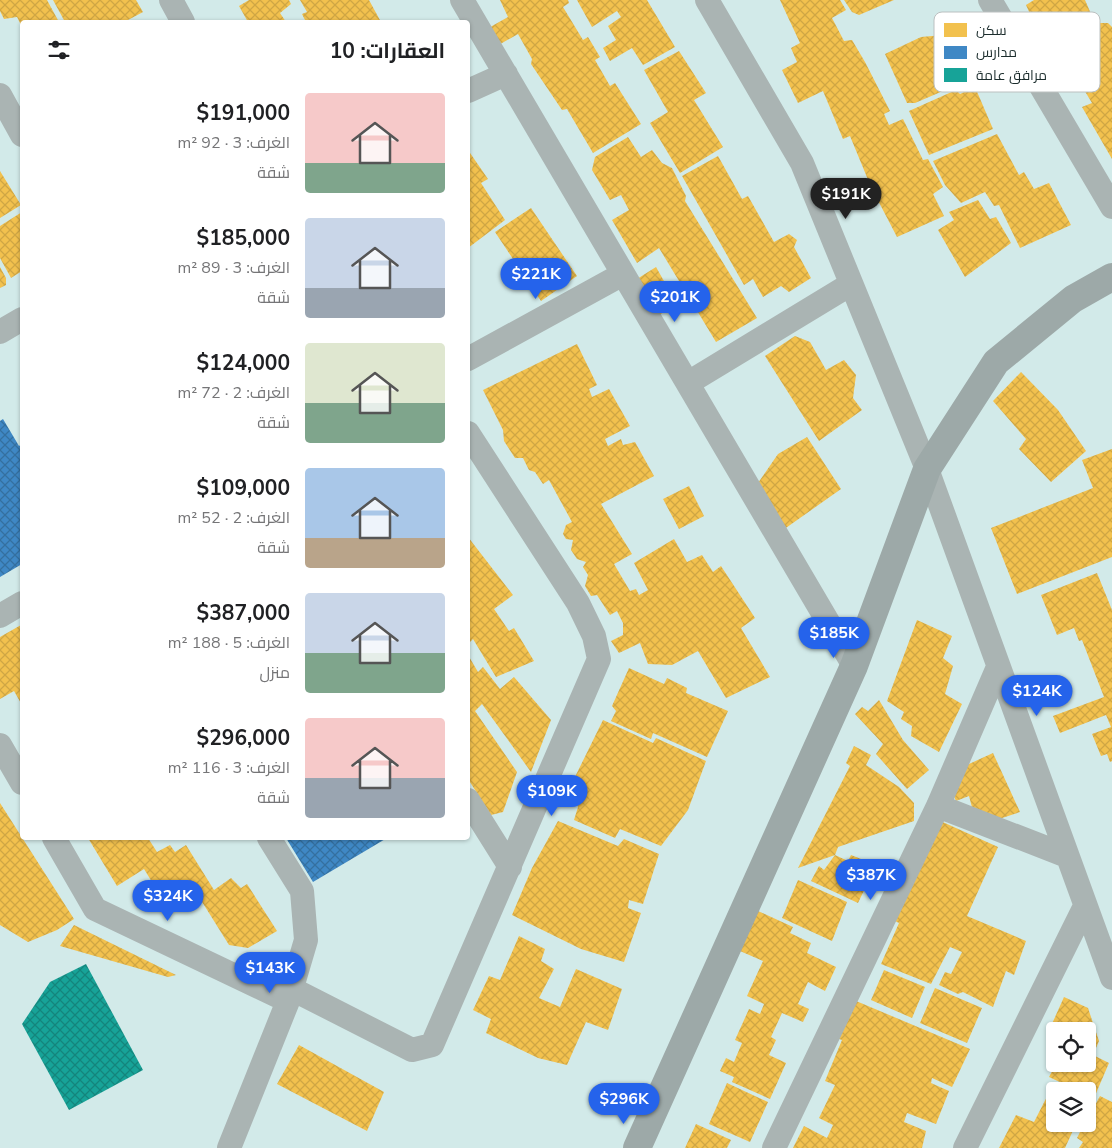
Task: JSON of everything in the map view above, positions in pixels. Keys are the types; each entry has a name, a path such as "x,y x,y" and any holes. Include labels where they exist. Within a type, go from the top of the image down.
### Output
{"main road":[{"path":"637,1148 854,666 927,469 996,362 1073,299 1112,277"},
{"path":"643,1148 650,1122"}],"street":[{"path":"171,0 183,20"},
{"path":"462,0 854,666"},
{"path":"707,0 802,163 927,469 1084,906 1112,978"},
{"path":"990,0 997,12"},
{"path":"470,91 506,74"},
{"path":"1044,92 1112,207"},
{"path":"0,95 13,131"},
{"path":"470,358 623,274"},
{"path":"688,383 851,284"},
{"path":"0,332 20,320"},
{"path":"55,840 95,909 412,1050 432,1045 599,659 594,636 578,602 470,436"},
{"path":"0,616 20,603"},
{"path":"774,1148 938,806 998,667"},
{"path":"0,745 20,780"},
{"path":"470,803 510,867"},
{"path":"938,806 1067,856"},
{"path":"229,1148 290,995 306,940 302,891 270,840"},
{"path":"965,1148 1084,906"}],"building: سكن":[{"path":"0,0 47,0 58,20 20,20 20,23 17,17 4,19 0,11"},
{"path":"53,0 136,0 143,12 128,20 64,20"},
{"path":"249,0 289,0 291,4 280,13 285,20 247,20 239,6"},
{"path":"300,0 369,0 380,20 305,20 302,14 307,12"},
{"path":"500,0 568,0 569,3 563,7 583,40 588,37 600,57 595,60 610,86 615,83 641,124 593,153 567,109 562,110 531,64 532,59 518,34 495,47 485,30 508,17"},
{"path":"577,0 647,0 675,47 643,65 632,48 610,61 603,48 616,40 608,26 621,17 617,11 592,27"},
{"path":"780,0 840,0 846,10 832,18 844,41 852,40 865,62 890,111 884,114 889,125 903,119 923,160 928,159 943,187 933,194 944,216 897,237 871,187 850,136 843,139 823,91 798,103 782,70 797,62 791,48 800,43"},
{"path":"844,0 894,0 859,15 852,12"},
{"path":"1034,0 1085,0 1090,12 1029,12 1026,5"},
{"path":"1100,23 1108,23 1112,27 1112,159 1082,107 1092,103 1085,92 1100,92"},
{"path":"934,36 934,92 941,92 915,103 907,103 885,54 921,37"},
{"path":"679,51 706,93 694,100 723,147 680,173 650,123 668,112 644,70"},
{"path":"952,92 960,94 977,92 993,129 929,155 909,111"},
{"path":"997,134 1019,175 1024,172 1034,189 1049,183 1071,225 1020,248 999,205 994,206 985,192 961,203 945,185 933,161"},
{"path":"628,137 641,157 652,150 662,163 672,168 686,196 685,201 757,318 716,342 659,248 637,263 612,220 629,210 621,195 610,200 592,170 595,157"},
{"path":"470,153 488,179 481,183 505,220 470,246"},
{"path":"718,156 742,199 748,196 774,242 789,234 797,240 794,247 811,278 789,292 781,286 763,297 753,279 744,285 682,176"},
{"path":"0,171 20,206 0,218"},
{"path":"978,200 990,219 996,217 1011,243 965,277 938,230 954,220 949,212"},
{"path":"531,208 577,276 541,301 495,232"},
{"path":"20,213 20,272 11,278 0,258 0,226"},
{"path":"0,267 6,278 6,285 0,288"},
{"path":"656,267 677,304 659,315 637,279"},
{"path":"795,336 810,342 826,370 844,360 856,375 853,398 862,410 819,441 765,356"},
{"path":"577,344 597,385 589,389 592,397 609,389 630,426 605,439 608,446 621,439 623,445 635,442 654,476 601,504 632,554 614,564 630,591 636,589 639,595 648,590 634,563 674,539 687,562 702,555 713,572 721,566 755,618 741,628 770,677 726,698 698,651 672,665 648,664 640,643 619,653 611,641 623,635 623,623 617,611 610,615 597,595 591,596 585,586 588,575 583,567 586,562 577,559 571,550 573,540 566,539 563,534 566,525 572,522 549,480 543,484 535,472 529,470 523,458 515,458 504,441 503,430 483,390"},
{"path":"1021,372 1058,410 1086,451 1051,482 1019,449 1026,439 993,401"},
{"path":"807,437 841,489 783,530 756,486 778,454"},
{"path":"1112,449 1112,557 1017,594 991,528 1093,488 1082,460"},
{"path":"689,486 704,516 679,529 663,499"},
{"path":"470,540 513,595 494,609 509,631 514,628 534,661 496,677 473,639 470,642"},
{"path":"1097,573 1112,610 1112,761 1110,762 1107,754 1101,756 1092,734 1111,727 1106,715 1060,733 1053,716 1104,697 1082,640 1079,641 1074,628 1057,635 1041,595"},
{"path":"917,620 952,636 943,658 953,666 945,694 962,704 939,752 911,736 912,726 901,719 904,712 887,701"},
{"path":"20,626 20,702 14,691 0,699 0,637"},
{"path":"470,658 478,672 483,667 500,689 514,677 551,720 531,772 482,704 475,711 517,772 503,812 491,815 470,782"},
{"path":"629,668 664,684 667,678 687,688 686,693 728,711 707,757 653,733 651,739 611,721 616,711 612,706"},
{"path":"879,700 903,740 929,770 907,789 876,754 883,744 855,714 862,707 868,711"},
{"path":"603,720 653,743 656,738 706,761 688,810 661,846 620,829 615,838 574,820 578,807 572,783"},
{"path":"854,746 871,755 866,765 899,787 914,803 914,821 838,847 835,855 798,868 850,766 846,763"},
{"path":"993,753 1020,812 990,822 973,811 969,796 956,801 945,775"},
{"path":"0,803 20,834 20,840 24,840 74,919 57,930 28,942 0,925"},
{"path":"936,819 998,847 967,916 1026,941 1014,975 1006,971 993,1007 963,992 958,994 939,985 945,972 951,974 962,952 950,947 931,984 881,964 899,923 893,920"},
{"path":"558,821 618,846 624,839 659,854 643,904 629,900 628,908 641,913 624,962 581,949 512,915 532,868"},
{"path":"89,840 149,840 157,852 170,845 175,852 186,845 214,890 231,878 241,888 247,884 277,931 248,948 229,945 199,897 178,908 165,903 144,869 117,886"},
{"path":"835,855 848,861 851,855 876,865 858,903 811,881 819,866 824,870"},
{"path":"798,880 847,902 832,941 782,918"},
{"path":"758,911 793,927 790,933 811,943 807,953 836,967 825,991 808,982 798,1004 809,1009 803,1022 782,1013 771,1037 776,1040 769,1055 786,1063 770,1099 732,1082 734,1077 720,1071 726,1058 734,1062 742,1043 735,1040 749,1009 760,1014 764,1004 747,996 763,961 740,951"},
{"path":"74,925 176,975 168,977 60,946"},
{"path":"519,936 545,949 541,961 554,969 539,998 560,1007 576,969 622,989 608,1030 586,1022 567,1065 538,1058 486,1033 491,1019 473,1010 489,976 500,980"},
{"path":"884,970 925,987 912,1018 871,1000"},
{"path":"935,988 982,1008 967,1043 920,1023"},
{"path":"1064,997 1088,1008 1093,1022 1053,1022"},
{"path":"849,998 970,1049 952,1087 932,1078 931,1083 949,1091 936,1124 907,1113 904,1122 926,1131 922,1148 793,1148 804,1126 827,1138 833,1125 819,1118 835,1085 825,1081 842,1040 831,1036"},
{"path":"1096,1032 1099,1041 1096,1048"},
{"path":"299,1045 384,1092 367,1131 277,1084"},
{"path":"1096,1056 1109,1063 1096,1093 1096,1082 1060,1082 1049,1077 1052,1072 1096,1072"},
{"path":"727,1083 768,1102 750,1142 709,1124"},
{"path":"1100,1096 1112,1102 1112,1148 1079,1148 1083,1142 1077,1138 1080,1132 1096,1132 1096,1103"},
{"path":"1046,1099 1046,1132 1072,1132 1065,1148 999,1148 1016,1115 1034,1122"},
{"path":"696,1124 731,1140 727,1148 685,1148"}],"building: مدارس":[{"path":"3,419 20,445 20,565 0,577 0,421"},
{"path":"287,840 384,840 313,882"}],"building: مرافق عامة":[{"path":"86,964 143,1070 69,1110 22,1024 50,982"}]}
